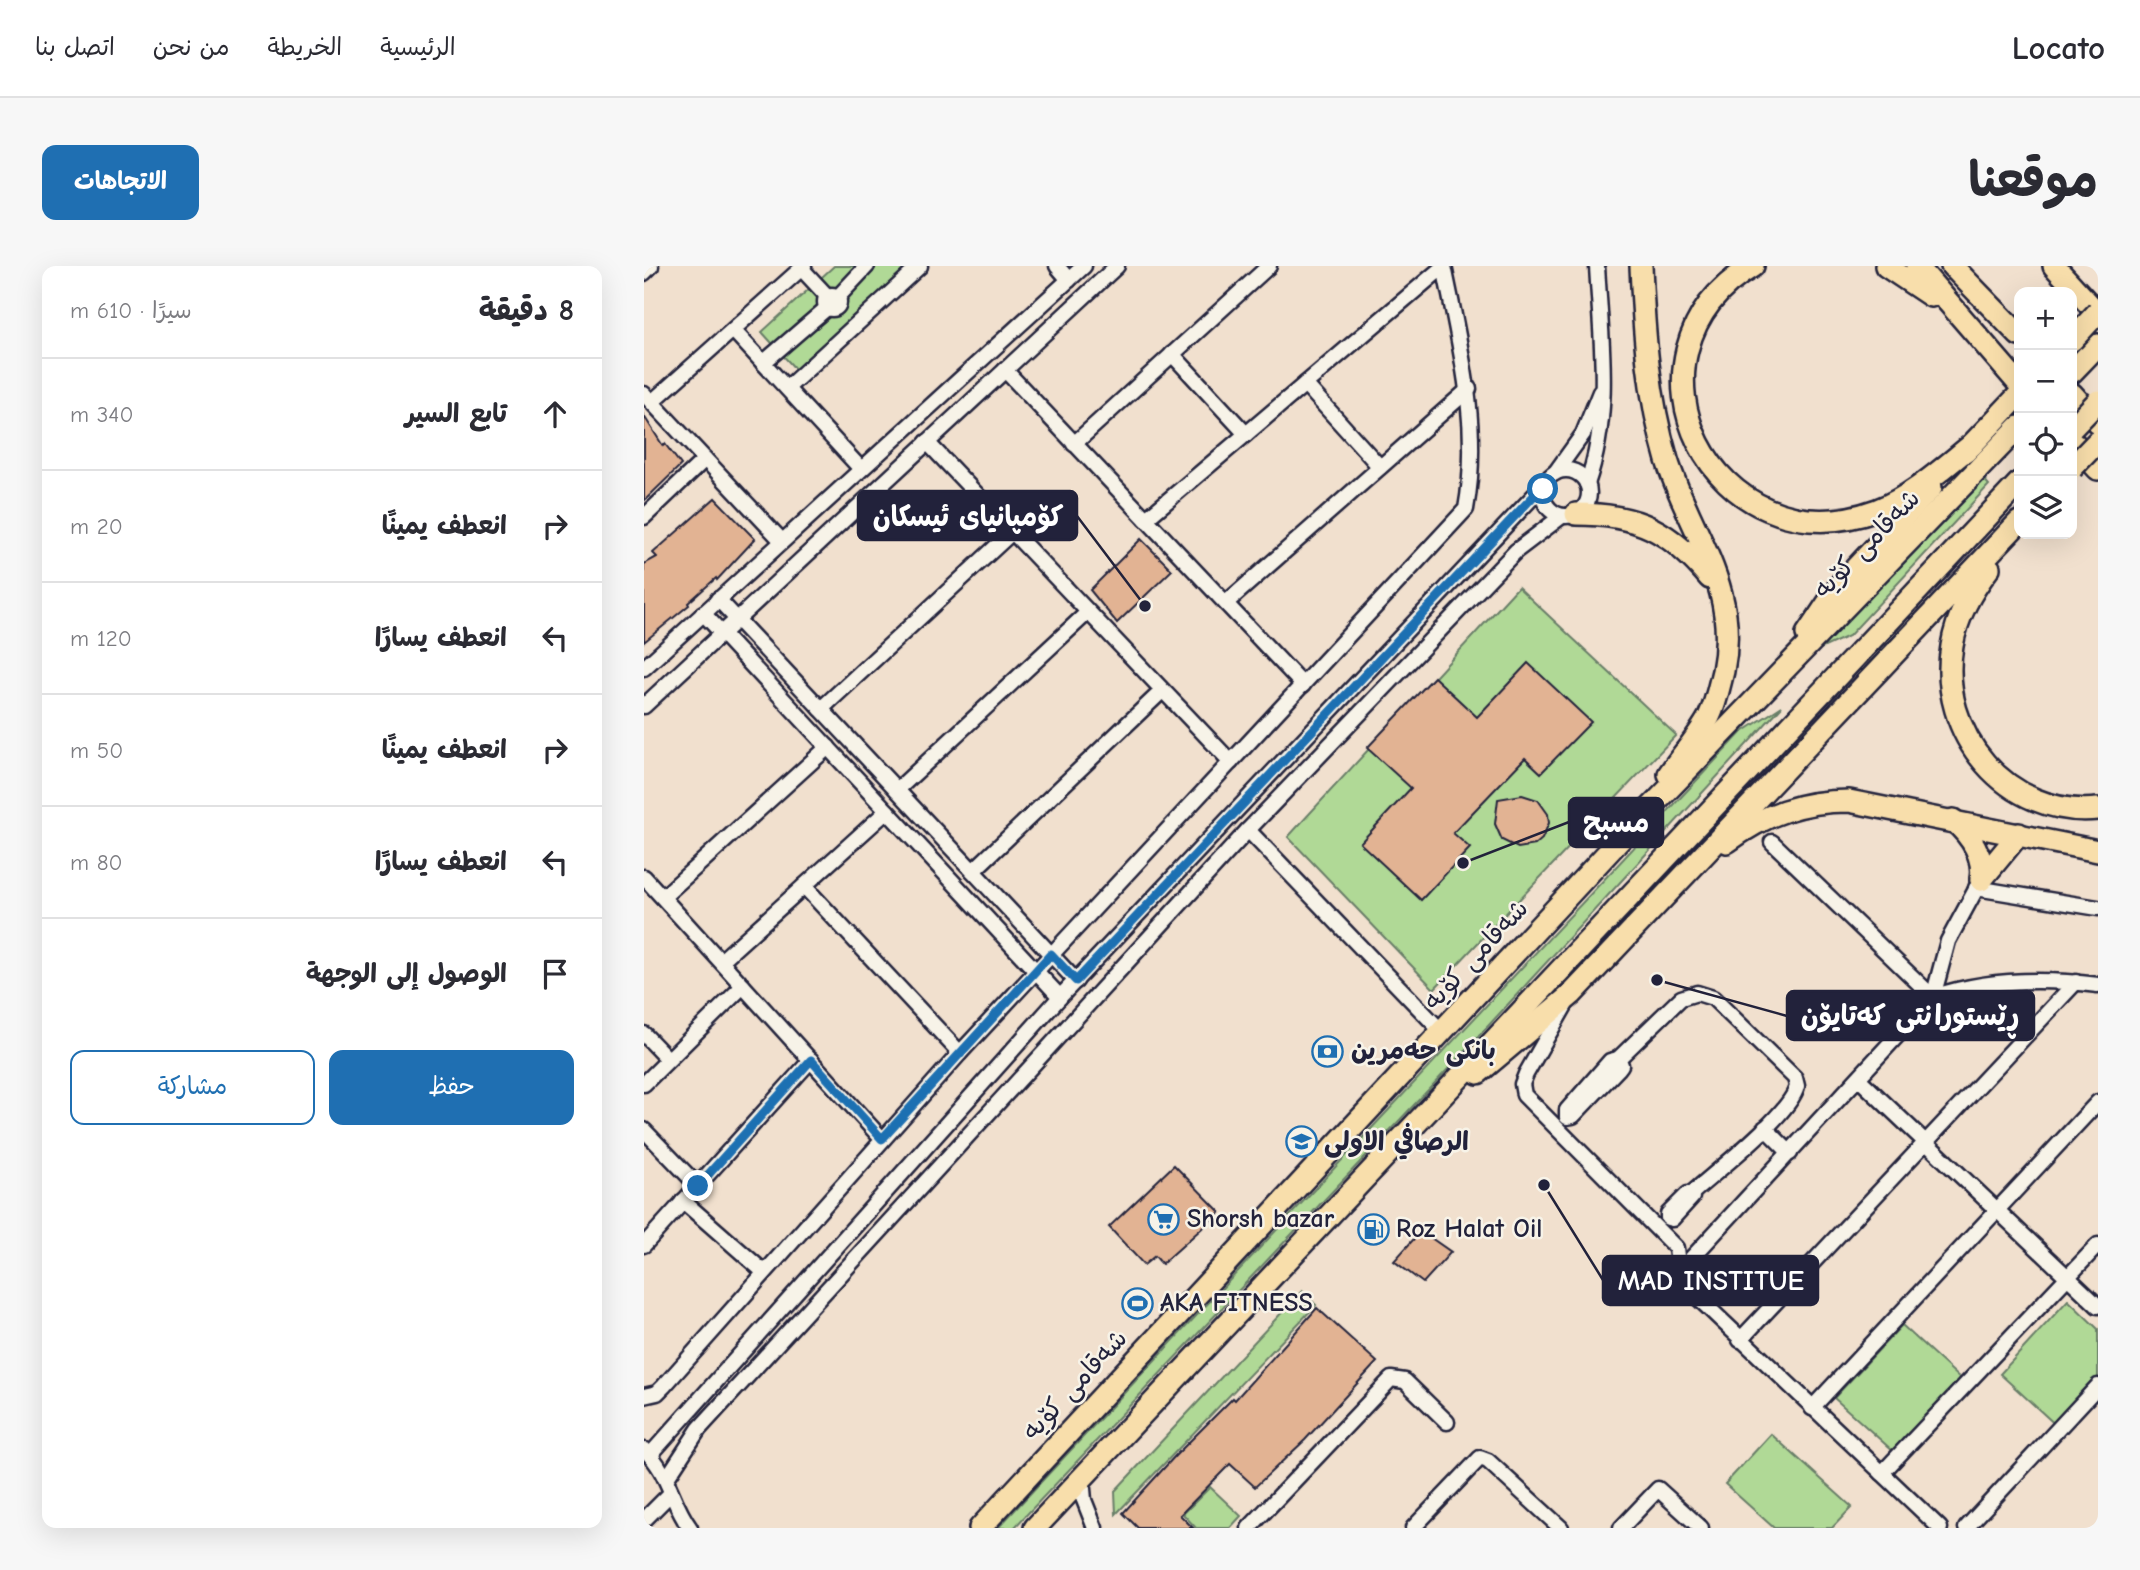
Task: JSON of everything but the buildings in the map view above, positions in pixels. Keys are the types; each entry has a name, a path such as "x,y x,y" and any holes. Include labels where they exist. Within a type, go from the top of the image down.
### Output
{"highway":[{"path":"1629,830 1709,716 1718,694 1727,642 1727,613 1722,592 1679,492 1660,435 1645,356 1641,266"},
{"path":"1753,266 1716,295 1699,320 1688,347 1684,376 1685,404 1696,440 1714,470 1738,493 1766,509 1797,520 1858,516 1896,501 1914,490 1973,444"},
{"path":"1886,266 1915,283 1972,331"},
{"path":"1917,266 2014,378"},
{"path":"1952,266 2014,330"},
{"path":"2054,266 2098,313 2077,335"},
{"path":"2077,367 2098,345"},
{"path":"1791,662 1815,620 1840,585 2014,400"},
{"path":"2077,400 2098,423"},
{"path":"2077,423 2098,401"},
{"name":"شەقامی کۆیە","path":"980,1528 1629,830 2014,431"},
{"path":"2077,463 2098,441"},
{"path":"2077,446 2098,469"},
{"path":"1035,1528 2014,488"},
{"path":"1569,515 1624,517 1655,528 1692,557 1722,592"},
{"path":"1421,1118 1572,994 2014,529"},
{"path":"2014,531 1969,597 1959,621 1950,672 1959,723 1979,758 2008,786 2045,804 2066,809 2098,809"},
{"path":"1691,869 1761,820 1812,803 1867,803 2098,851"},
{"path":"1953,820 1974,844 1981,862 1979,884"},
{"path":"1979,884 2019,834"}],"street":[{"path":"644,273 651,266"},
{"path":"763,363 832,302 867,266"},
{"path":"1057,266 1069,280"},
{"path":"644,668 1084,266"},
{"path":"644,706 1116,266"},
{"path":"1074,444 1269,266"},
{"path":"644,1396 657,1393 664,1387 960,1053 1466,509 1470,486 1469,388 1444,266 1146,519"},
{"path":"667,1478 699,1429 1248,830 1516,551 1589,498 1587,484 1602,429 1603,373 1597,266"},
{"path":"782,541 648,398 733,330 803,267 854,327"},
{"path":"787,388 915,267"},
{"path":"733,330 861,469"},
{"path":"1172,354 1246,434"},
{"path":"1005,370 1303,685"},
{"path":"690,1528 671,1493 667,1478 647,1452 1060,997 1550,478 1590,419 1603,373"},
{"path":"1305,384 1380,467"},
{"path":"1226,603 1469,388"},
{"path":"927,442 1231,762"},
{"path":"644,517 705,459"},
{"path":"1550,478 1570,470 1587,484"},
{"path":"1550,478 1544,501 1551,511 1569,515"},
{"path":"821,709 1011,533"},
{"path":"718,599 1076,981"},
{"path":"704,613 1060,997"},
{"path":"897,790 1087,613"},
{"path":"973,871 1162,691"},
{"path":"663,897 828,747"},
{"path":"721,961 887,811"},
{"path":"1248,830 1442,1032"},
{"path":"1772,842 1933,997"},
{"path":"644,877 882,1139"},
{"path":"1675,1276 1933,997 1948,941 1979,884 2098,908"},
{"path":"804,886 960,1053"},
{"path":"1933,997 1965,986 2076,982 2098,985"},
{"path":"1740,1340 2076,982"},
{"path":"644,1084 743,985"},
{"path":"1618,1059 1681,998 1697,993 1705,994 1795,1078 1796,1094 1765,1128 1691,1194"},
{"path":"1572,994 1526,1074 1522,1084 1524,1094 1676,1248 1678,1265 1675,1276"},
{"path":"644,1034 668,1059"},
{"path":"644,1245 811,1060"},
{"path":"1859,1079 2098,1306"},
{"path":"1812,1408 2098,1102"},
{"path":"1765,1128 1790,1153"},
{"path":"644,1130 698,1186"},
{"path":"683,1201 764,1272"},
{"path":"1882,1473 2098,1245"},
{"path":"1675,1276 1940,1528"},
{"path":"1249,1528 1391,1379 1405,1381 1447,1422"},
{"path":"1966,1528 2098,1386"},
{"path":"1413,1528 1480,1458 1488,1461 1561,1528"},
{"path":"1082,1478 1084,1500 1095,1528"},
{"path":"1621,1528 1658,1489 1701,1528"},
{"path":"644,1520 671,1493"}],"green space":[{"path":"834,266 900,266 905,271 797,371 762,332"},
{"path":"1983,478 1989,485 1849,636 1820,649"},
{"path":"1518,587 1676,735 1434,989 1288,837"},
{"path":"1782,706 1466,1050 1014,1528 998,1528 1741,733"},
{"path":"1302,1291 1316,1305 1116,1514 1115,1491"},
{"path":"2068,1300 2098,1329 2098,1388 2059,1428 2000,1374"},
{"path":"1902,1325 1961,1379 1894,1452 1834,1398"},
{"path":"1771,1434 1852,1507 1832,1528 1774,1528 1725,1484"},
{"path":"1210,1487 1241,1516 1230,1528 1196,1528 1183,1514"}],"place":[{"name":"کۆمپانیای ئیسکان","path":"1145,606"},
{"name":"مسبح","path":"1463,863"},
{"name":"ڕێستورانتی کەتایۆن","path":"1657,980"},
{"name":"بانكی حه‌مرین","path":"1328,1051"},
{"name":"الرصافي الاولى","path":"1301,1142"},
{"name":"MAD INSTITUE","path":"1544,1185"},
{"name":"Shorsh bazar","path":"1164,1219"},
{"name":"Roz Halat Oil","path":"1373,1229"},
{"name":"AKA FITNESS","path":"1137,1303"}],"route":[{"path":"698,1186 811,1060 882,1139 1051,954 1076,981 1545,484 1543,489"}]}
